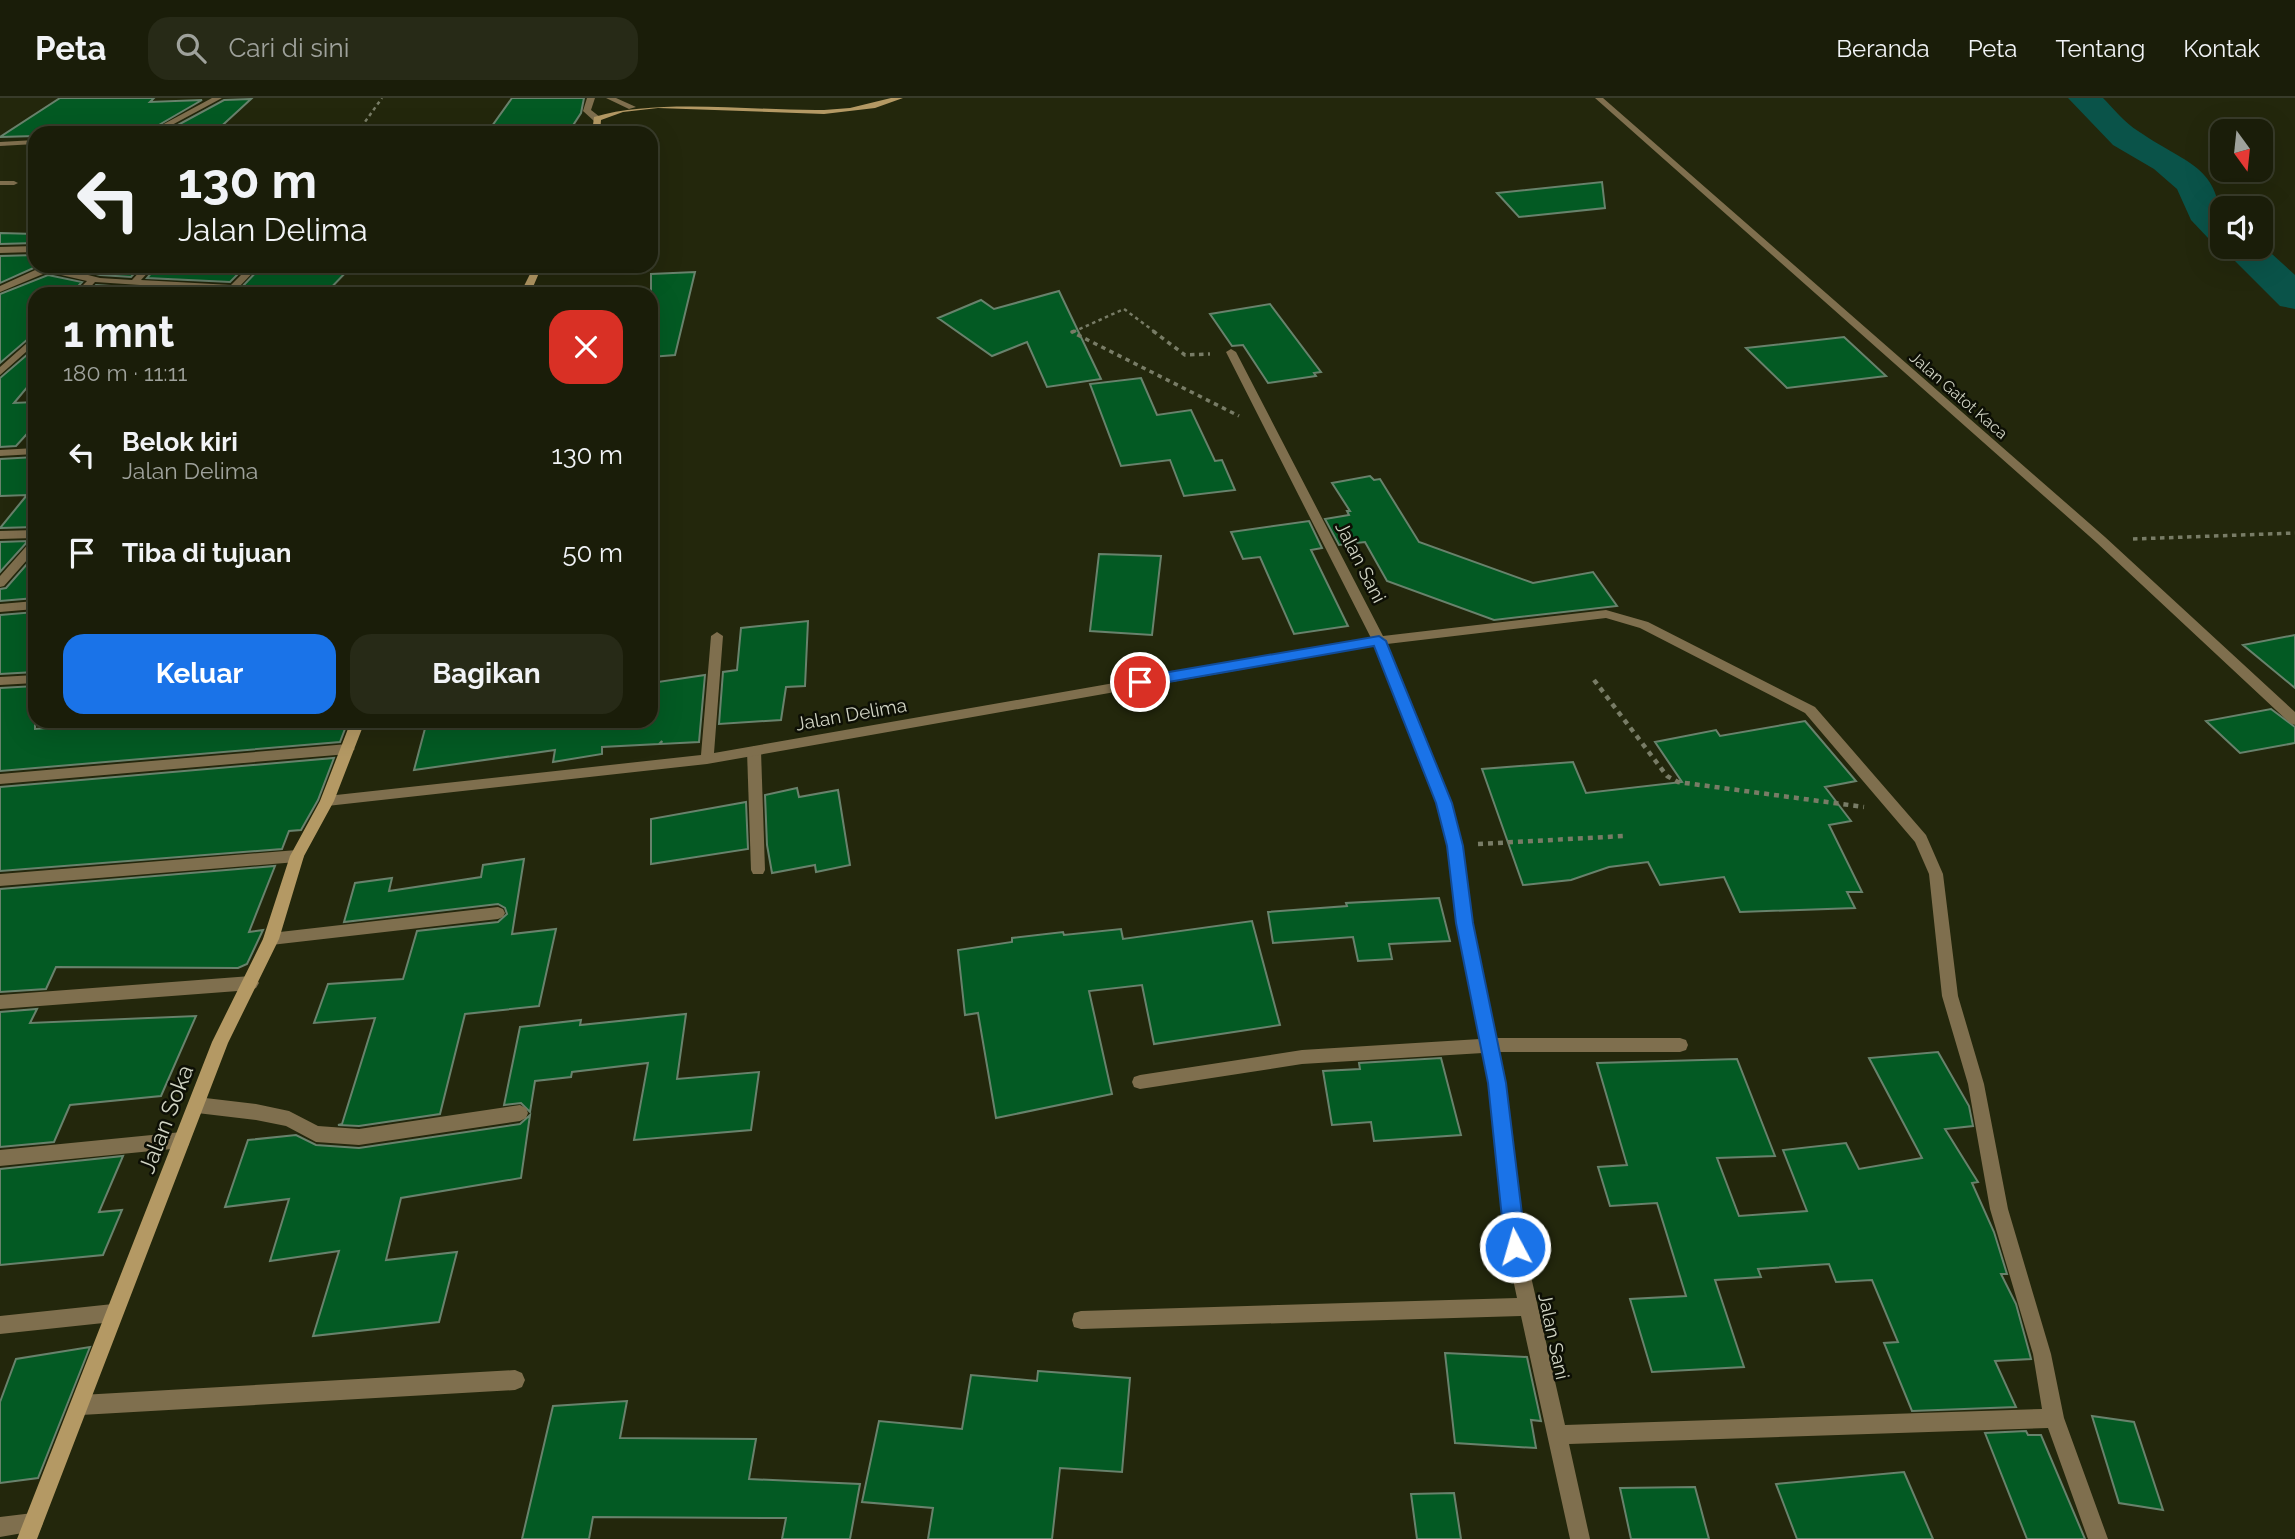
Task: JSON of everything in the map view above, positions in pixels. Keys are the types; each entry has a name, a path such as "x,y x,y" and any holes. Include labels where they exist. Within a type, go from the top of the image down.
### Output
{"street":[{"path":"165,126 218,98"},
{"path":"591,98 587,111 597,119"},
{"path":"610,98 632,107"},
{"path":"597,119 632,107 812,112 855,109 899,98"},
{"name":"Jalan Gatot Kaca","path":"1599,98 2101,540 2295,720"},
{"path":"596,126 597,119"},
{"path":"0,144 28,142"},
{"path":"0,183 14,183"},
{"path":"0,250 28,249"},
{"path":"0,289 36,273"},
{"path":"68,273 93,279 191,287"},
{"path":"135,282 143,273"},
{"path":"238,287 249,273"},
{"path":"86,287 93,279"},
{"path":"0,372 28,346"},
{"name":"Jalan Sani","path":"1231,352 1379,641 1444,803 1455,846 1464,923 1490,1045 1515,1247 1580,1539"},
{"path":"0,453 28,451"},
{"path":"0,535 28,534"},
{"path":"0,583 28,552"},
{"path":"0,608 28,606"},
{"name":"Jalan Delima","path":"327,801 707,759 1379,641 1583,615 1606,614 1625,618 1810,710 1921,839 1936,874 1950,996 1976,1084 1999,1209 2042,1354 2053,1418 2098,1539"},
{"path":"707,759 717,636"},
{"path":"0,681 28,679"},
{"name":"Jalan Soka","path":"30,1531 220,1042 271,939 297,856 327,801 356,728"},
{"path":"0,779 348,749"},
{"path":"754,751 758,870"},
{"path":"0,880 297,856"},
{"path":"271,939 498,913"},
{"path":"0,1002 251,983"},
{"path":"1140,1082 1302,1057 1490,1045 1680,1045"},
{"path":"197,1105 289,1119 316,1134 359,1137 520,1113"},
{"path":"0,1158 182,1140"},
{"path":"1081,1320 1528,1307"},
{"path":"0,1325 113,1313"},
{"path":"81,1405 515,1380"},
{"path":"1557,1435 2053,1418"},
{"path":"0,1527 30,1531"}],"path":[{"path":"362,126 382,98"},
{"path":"1231,352 1185,355 1124,309 1072,332 1206,402 1272,429"},
{"path":"2101,540 2295,533"},
{"path":"1594,680 1667,776 1678,782 1858,808 1896,807"},
{"path":"1455,846 1624,836"}],"building":[{"path":"60,98 154,98 150,102 202,100 157,126 28,126 28,136 0,137"},
{"path":"512,98 584,98 581,113 573,126 492,126"},
{"path":"251,99 222,126 176,126 224,100"},
{"path":"1602,182 1605,208 1519,217 1497,193"},
{"path":"0,233 28,234 28,243 0,244"},
{"path":"28,255 28,270 0,283 0,256"},
{"path":"695,272 675,355 658,356 658,287 651,287 651,274"},
{"path":"92,273 135,273 131,277"},
{"path":"151,273 239,273 230,282 147,278"},
{"path":"255,273 345,273 332,287 242,287"},
{"path":"48,275 82,282 77,287 28,287 28,339 0,363 0,294"},
{"path":"96,285 126,287 94,287"},
{"path":"1059,291 1101,379 1047,387 1027,342 992,356 938,318 981,300 994,309"},
{"path":"1270,304 1321,372 1314,373 1316,376 1268,383 1243,345 1232,346 1210,314"},
{"path":"1844,337 1886,376 1787,388 1746,348"},
{"path":"28,354 28,386 14,403 28,402 28,433 16,446 0,447 0,378"},
{"path":"1141,378 1157,415 1191,410 1215,461 1222,460 1235,490 1184,496 1170,460 1121,466 1090,384"},
{"path":"28,457 28,527 0,528 27,495 0,496 0,459"},
{"path":"1370,476 1374,480 1380,479 1419,542 1533,583 1593,572 1617,606 1494,620 1387,581 1365,542 1339,545 1325,519 1349,515 1347,511 1350,511 1332,483"},
{"path":"1309,521 1322,548 1311,550 1348,626 1294,634 1260,557 1243,559 1231,532"},
{"path":"28,541 0,572 0,542"},
{"path":"1099,554 1161,556 1152,635 1090,631"},
{"path":"28,563 28,599 0,601 0,589 6,588"},
{"path":"28,613 28,672 0,674 0,615"},
{"path":"808,621 805,686 786,687 781,720 719,724 723,672 737,670 741,628"},
{"path":"2295,635 2295,688 2243,645"},
{"path":"705,675 699,742 661,744 662,741 659,744 602,747 602,754 553,762 555,750 414,770 425,728 658,728 658,682"},
{"path":"28,686 28,728 35,729 345,728 340,742 0,771 0,688"},
{"path":"2271,709 2295,727 2295,743 2240,753 2206,721"},
{"path":"1805,721 1856,781 1825,787 1851,821 1829,825 1862,892 1847,892 1855,908 1740,912 1724,877 1660,885 1648,862 1609,867 1571,880 1523,885 1482,769 1573,762 1586,793 1682,782 1655,742 1716,730 1720,736"},
{"path":"334,758 318,800 301,830 289,831 282,849 0,871 0,787"},
{"path":"797,788 799,797 838,790 850,865 816,872 815,865 772,873 767,845 765,795"},
{"path":"746,802 748,849 651,864 651,819"},
{"path":"524,859 512,934 556,929 539,1006 465,1014 440,1114 359,1126 338,1125 342,1124 375,1018 314,1023 328,984 403,979 417,931 498,922 507,914 505,908 498,904 344,922 355,883 392,878 389,891 481,877 483,865"},
{"path":"275,866 249,932 263,930 247,964 238,968 56,967 46,989 0,992 0,889"},
{"path":"1439,898 1450,941 1389,944 1392,959 1358,961 1353,937 1273,943 1268,912 1347,906 1346,903"},
{"path":"1252,921 1280,1025 1154,1044 1142,985 1089,991 1112,1094 996,1118 978,1013 965,1015 958,950 1012,942 1012,938 1063,932 1064,935 1121,929 1123,939"},
{"path":"37,1009 30,1023 196,1016 161,1096 70,1105 54,1142 0,1147 0,1012"},
{"path":"686,1014 677,1079 759,1072 751,1130 634,1140 648,1063 572,1072 571,1077 535,1081 530,1112 521,1103 504,1105 520,1027 581,1020 580,1025"},
{"path":"1938,1052 1969,1106 1973,1126 1945,1129 1978,1182 1972,1183 1994,1232 2007,1274 2001,1274 2016,1304 2031,1359 1995,1361 2016,1407 1912,1411 1884,1343 1898,1342 1872,1280 1836,1282 1829,1264 1758,1269 1761,1277 1715,1280 1744,1367 1652,1372 1630,1299 1686,1296 1657,1203 1610,1206 1598,1167 1627,1165 1597,1063 1737,1059 1775,1156 1717,1158 1739,1216 1807,1211 1783,1150 1846,1143 1859,1169 1922,1158 1869,1058"},
{"path":"1441,1058 1461,1135 1374,1141 1371,1122 1332,1125 1323,1071 1360,1069 1359,1063"},
{"path":"530,1115 521,1178 401,1198 386,1260 457,1252 439,1322 313,1336 339,1251 270,1261 289,1199 225,1207 248,1140 296,1135 316,1145 359,1148 520,1124"},
{"path":"123,1156 99,1212 122,1210 103,1255 0,1265 0,1169"},
{"path":"90,1347 38,1478 0,1483 0,1402 16,1359"},
{"path":"1445,1353 1527,1357 1541,1421 1531,1420 1536,1448 1455,1443"},
{"path":"1038,1371 1130,1378 1122,1472 1060,1468 1052,1539 928,1539 933,1508 862,1502 879,1421 962,1429 971,1375 1037,1381"},
{"path":"627,1401 620,1438 756,1439 749,1479 860,1484 850,1539 782,1539 786,1518 593,1517 589,1539 522,1539 553,1406"},
{"path":"2092,1416 2134,1422 2163,1510 2119,1503"},
{"path":"2026,1431 2028,1435 2041,1435 2085,1539 2027,1539 1985,1433"},
{"path":"1904,1472 1933,1539 1797,1539 1776,1484"},
{"path":"1695,1487 1709,1539 1631,1539 1620,1488"},
{"path":"1454,1493 1461,1539 1417,1539 1411,1494"}],"waterway":[{"path":"2084,98 2125,138 2167,161 2194,185 2204,212 2210,218"},
{"path":"2254,259 2295,297"}],"route":[{"path":"1140,682 1379,641 1444,803 1455,846 1464,923 1497,1083 1515,1247"}]}
